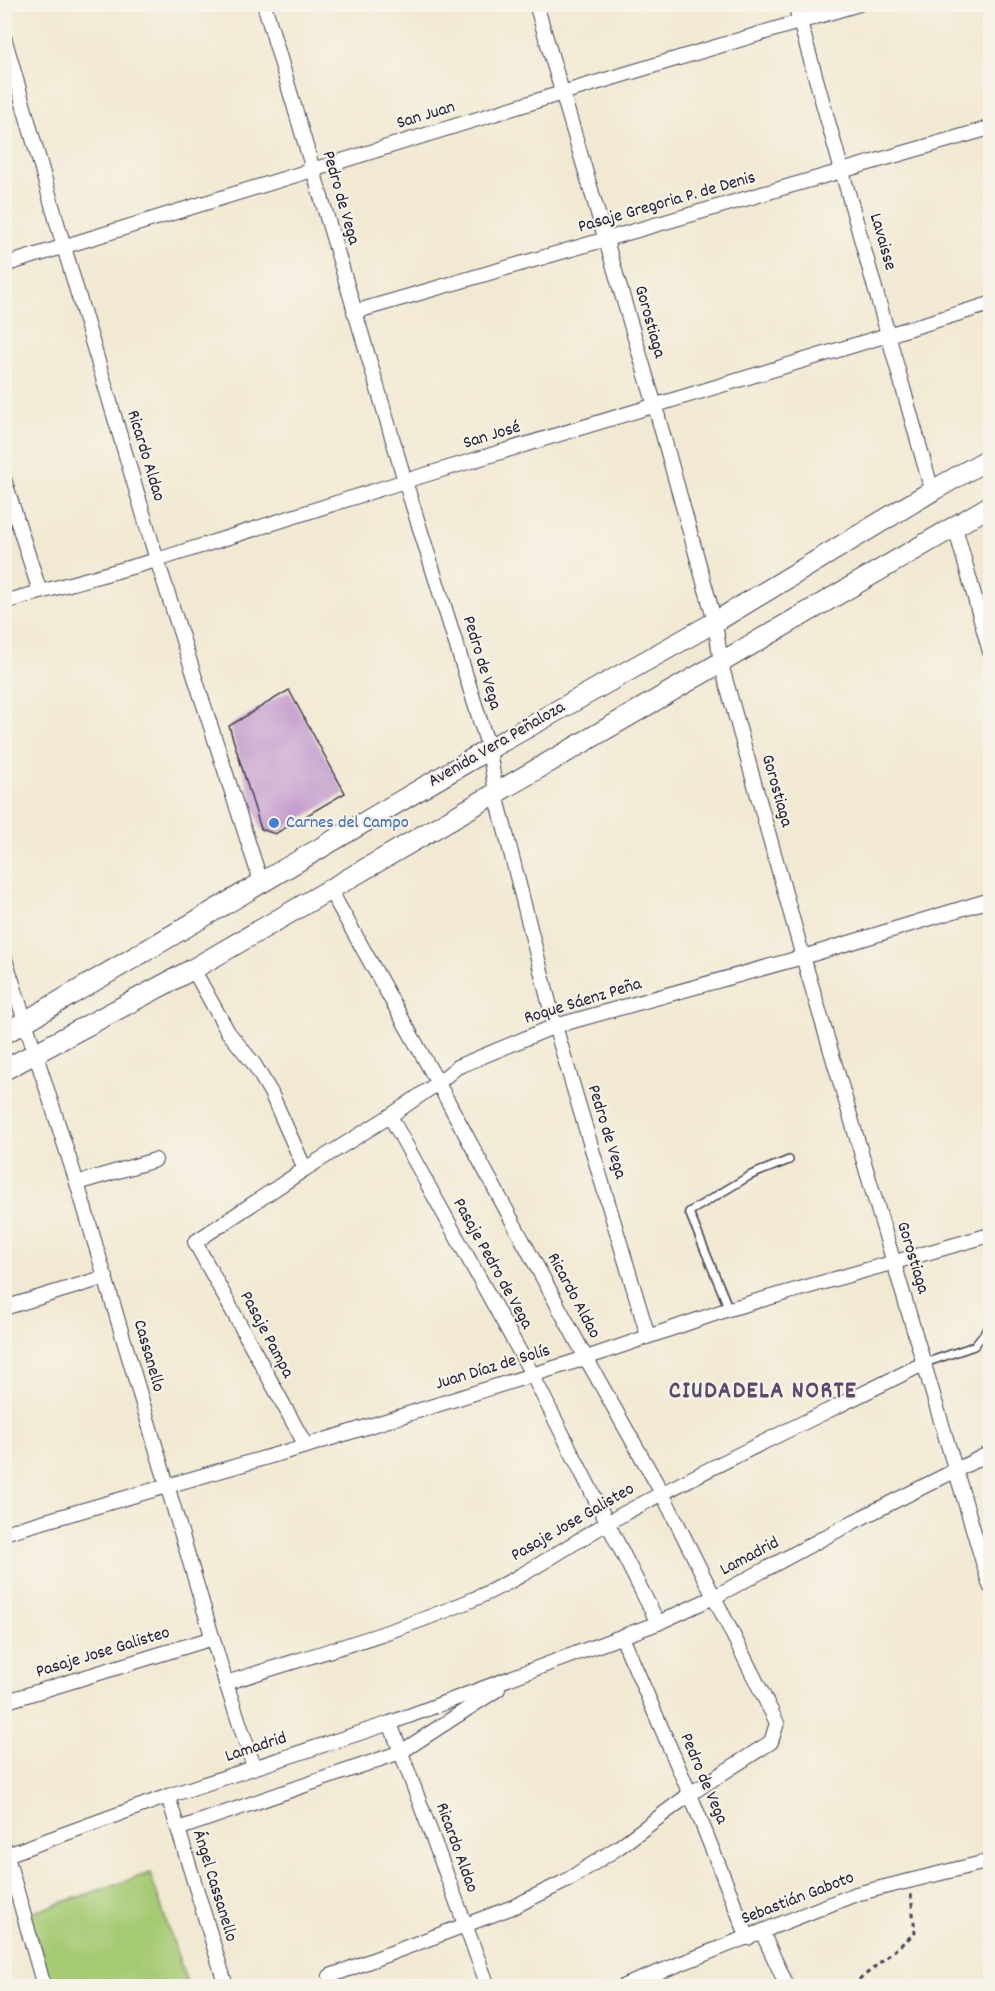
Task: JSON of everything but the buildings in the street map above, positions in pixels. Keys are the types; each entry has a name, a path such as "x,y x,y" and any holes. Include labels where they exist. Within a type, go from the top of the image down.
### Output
{"main road":[{"name":"Avenida Vera Peñaloza","path":"4,1034 25,1024 261,882 489,749 716,622 990,458"},
{"path":"4,1070 193,969 990,506"}],"street":[{"name":"Pedro de Vega","path":"264,4 405,481 489,749 496,794 555,1026 648,1336"},
{"name":"Gorostiaga","path":"536,4 655,406 716,622 721,664 803,957 990,1586"},
{"name":"Lavaisse","path":"795,4 932,491"},
{"name":"San Juan","path":"4,265 859,4"},
{"name":"Ricardo Aldao","path":"4,37 157,560 261,882"},
{"name":"Pasaje Gregoria P. de Denis","path":"354,312 990,128"},
{"name":"San José","path":"4,602 157,560 405,481 990,304"},
{"path":"4,479 40,592"},
{"path":"955,527 990,652"},
{"name":"Ricardo Aldao","path":"330,890 662,1494 777,1723 771,1742 690,1794"},
{"name":"Roque Sáenz Peña","path":"195,1242 305,1168 390,1116 457,1067 555,1026 803,957 990,900"},
{"name":"Cassanello","path":"4,956 77,1183 226,1683 254,1767"},
{"path":"193,969 228,1032 254,1064 271,1093 305,1168"},
{"name":"Pasaje Pedro de Vega","path":"390,1116 532,1374 658,1623"},
{"path":"77,1183 155,1160"},
{"name":"Juan Díaz de Solís","path":"4,1533 306,1446 586,1358 729,1309 990,1236"},
{"name":"Pasaje Pampa","path":"195,1242 306,1446"},
{"path":"4,1308 105,1277"},
{"name":"Pasaje Jose Galisteo","path":"226,1683 423,1619 468,1602 505,1584 607,1522 925,1363"},
{"name":"Lamadrid","path":"6,1852 390,1723 658,1623 714,1597 853,1522 990,1453"},
{"name":"Pedro de Vega","path":"622,1636 690,1794 755,1935 787,1986"},
{"name":"Pasaje Jose Galisteo","path":"4,1702 213,1638"},
{"name":"Lamadrid","path":"178,1829 401,1752 518,1675"},
{"name":"Ricardo Aldao","path":"390,1723 488,1986"},
{"path":"330,1976 513,1907 566,1881 619,1847 690,1794"},
{"name":"Ángel Cassanello","path":"168,1796 226,1986"},
{"path":"6,1852 44,1986"},
{"name":"Sebastián Gaboto","path":"624,1986 856,1894 990,1861"}],"lane":[{"path":"729,1309 689,1212 751,1175 789,1160"},
{"path":"925,1363 974,1346 990,1326"}],"path":[{"path":"852,1986 915,1933 909,1882"}],"green space":[{"path":"150,1873 188,1986 52,1986 28,1914"}],"place":[{"name":"Carnes del Campo","path":"274,823"}],"district":[{"name":"CIUDADELA NORTE","path":"763,1392"}]}
